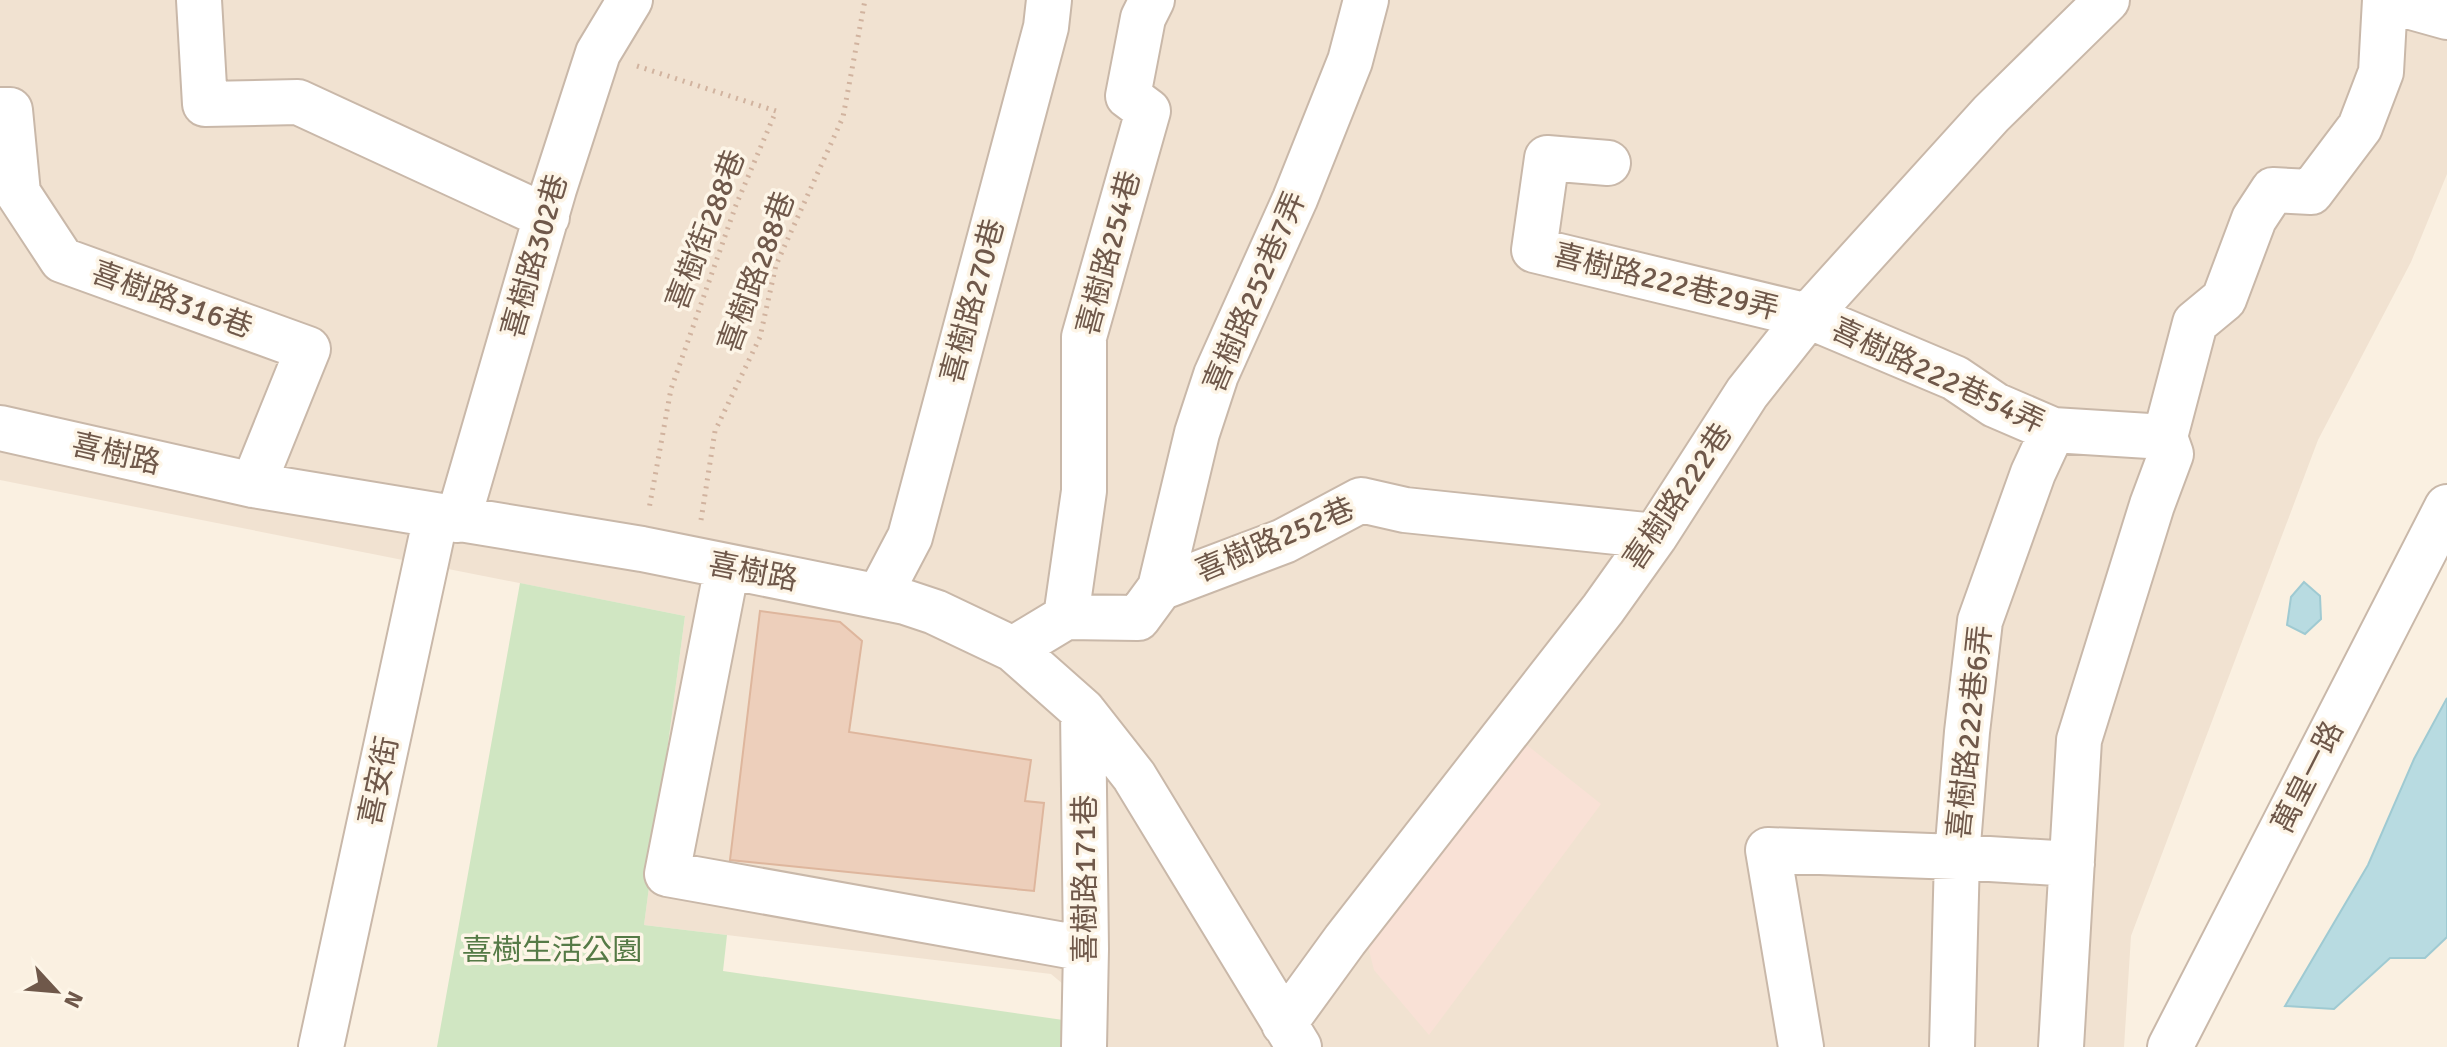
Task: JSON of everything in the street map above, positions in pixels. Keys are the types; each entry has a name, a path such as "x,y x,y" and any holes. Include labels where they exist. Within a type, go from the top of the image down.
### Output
{"street":[{"path":"199,0 205,104 298,102 547,217"},
{"name":"喜樹路302巷","path":"447,518 598,53 630,0"},
{"name":"喜樹路270巷","path":"879,596 910,537 1046,27 1049,0"},
{"name":"喜樹路254巷","path":"1066,617 1084,491 1084,337 1148,111 1128,96 1143,18 1152,0"},
{"name":"喜樹路252巷7弄","path":"1160,588 1197,433 1216,375 1295,199 1345,75 1366,0"},
{"name":"喜樹路222巷","path":"1292,1036 1345,940 1603,609 1655,536 1747,393 1808,316 1991,114 2107,0"},
{"path":"2061,1047 2079,740 2152,505 2171,454 2165,437 2195,323 2224,299 2254,219 2273,190 2311,192 2360,127 2381,72 2385,0 2447,17"},
{"name":"喜樹路316巷","path":"0,110 10,110 18,193 62,260 308,349 253,485"},
{"name":"喜樹路222巷29弄","path":"1608,163 1547,158 1534,250 1808,316"},
{"name":"喜樹路222巷54弄","path":"1808,316 1955,378 1995,405 2053,430 2165,437"},
{"name":"喜樹路","path":"0,428 253,485 642,549 879,596 935,612 1013,649 1083,711 1134,776 1292,1036"},
{"name":"喜樹路222巷6弄","path":"1952,1047 1957,857 1980,621 2028,487 2053,430"},
{"name":"喜樹路252巷","path":"1066,617 1138,618 1160,588 1284,541 1361,500 1405,510 1655,536"},
{"name":"萬皇一路","path":"2170,1047 2447,507"},
{"name":"喜安街","path":"321,1047 447,518"},
{"path":"711,563 667,874 1086,949"},
{"path":"1013,649 1066,617"},
{"name":"喜樹路171巷","path":"1083,711 1084,1047"},
{"path":"1801,1047 1768,850 2072,864"}],"path":[{"name":"喜樹路288巷","path":"711,563 715,431 760,337 776,265 843,117 865,0"},
{"name":"喜樹街288巷","path":"598,53 776,111 736,205 671,389 642,549"}],"shaded area":[{"path":"0,0 2447,0 2447,174 2411,262 2318,440 2131,936 2124,1047 1075,1047 1075,994 1051,974 644,925 685,616 0,480"},
{"path":"1513,734 1601,804 1429,1035 1374,970 1365,934"}],"green space":[{"name":"喜樹生活公園","path":"520,583 685,616 644,925 727,935 723,971 1077,1022 1075,1047 437,1047"}],"water":[{"path":"2304,582 2320,596 2321,619 2305,634 2287,625 2291,597"},
{"path":"2447,698 2447,937 2425,958 2390,958 2334,1009 2285,1006 2368,865 2414,759"}],"building":[{"path":"760,611 840,622 862,641 849,732 1031,760 1025,801 1044,803 1034,891 730,860"}]}
